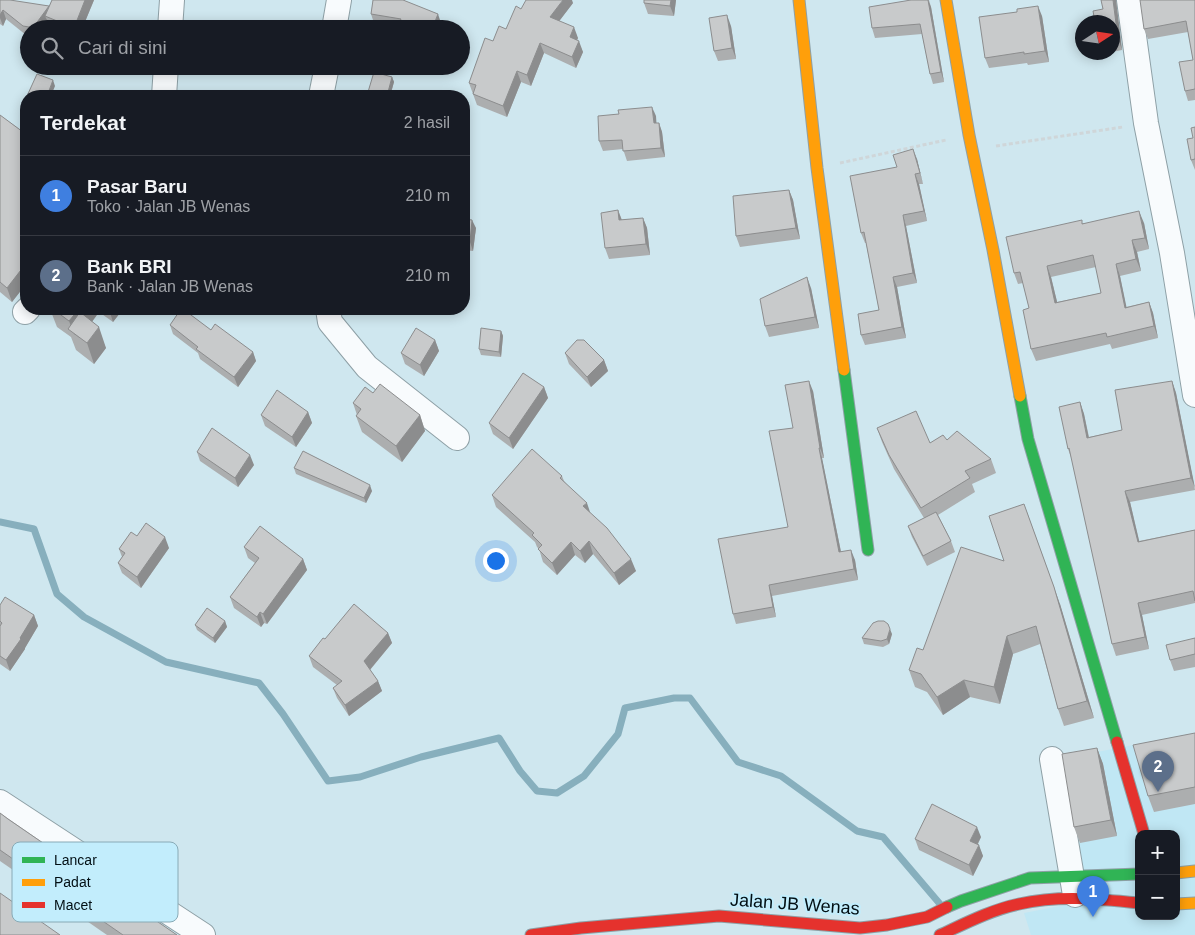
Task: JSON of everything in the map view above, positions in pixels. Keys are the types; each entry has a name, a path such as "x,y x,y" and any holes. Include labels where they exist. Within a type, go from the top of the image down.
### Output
{"street":[{"path":"171,20 172,0"},
{"path":"336,20 339,0"},
{"path":"799,0 816,168 868,550"},
{"path":"946,0 969,135 994,250 1028,439 1143,830"},
{"path":"1129,0 1146,123 1172,253 1195,395"},
{"path":"164,90 165,75"},
{"path":"322,90 325,75"},
{"path":"329,315 330,322 367,367 457,438"},
{"path":"1052,759 1074,888"},
{"path":"0,802 61,842"},
{"path":"1180,872 1195,872"},
{"name":"Jalan JB Wenas","path":"940,935 969,921 1019,904 1058,899 1074,888 1135,875"},
{"name":"Jalan JB Wenas","path":"531,935 591,927 719,916 796,928 860,928 888,925 927,917 961,901 1030,878 1074,888 1095,899 1135,903"},
{"path":"1180,904 1195,903"},
{"path":"178,919 203,935"}],"path":[{"path":"972,150 1146,123"},
{"path":"816,168 969,135"}],"shaded area":[{"path":"1195,733 1195,935 1031,935 1024,913 1065,905 1046,787 1040,763"}],"building":[{"path":"0,0 49,6 39,20 20,20 20,24 3,10 0,15"},
{"path":"52,0 85,0 77,20 55,20 45,16"},
{"path":"373,0 403,0 438,14 436,20 400,20 371,14"},
{"path":"526,0 563,0 550,17 574,27 570,37 579,41 572,57 540,43 527,75 517,71 503,106 473,94 476,85 469,83 485,38 493,41 499,26 506,29 516,6 521,9"},
{"path":"644,0 671,0 670,6 644,3"},
{"path":"911,0 928,0 941,72 930,74 920,24 872,28 869,7"},
{"path":"1101,0 1113,0 1115,15 1094,15 1093,11 1103,9"},
{"path":"1140,0 1195,0 1195,89 1185,91 1179,62 1193,60 1186,21 1144,29"},
{"path":"1038,6 1045,51 985,58 979,17 1017,12 1017,9"},
{"path":"727,15 732,48 714,51 709,18"},
{"path":"37,75 53,80 49,90 30,90"},
{"path":"373,75 392,77 389,90 369,90"},
{"path":"652,107 654,123 659,123 661,148 623,151 622,140 599,141 598,116 619,114 618,110"},
{"path":"0,115 20,130 20,271 7,288 0,282"},
{"path":"1195,127 1195,159 1191,160 1187,139 1193,138 1191,128"},
{"path":"913,149 920,173 915,174 924,211 903,215 913,273 893,277 902,327 861,335 858,314 879,310 864,232 861,233 850,176 897,167 893,155"},
{"path":"789,190 796,228 736,236 733,196"},
{"path":"618,210 619,220 643,218 646,244 605,248 601,213"},
{"path":"1139,211 1145,238 1132,240 1136,259 1116,264 1125,308 1149,302 1154,326 1107,337 1106,333 1031,349 1023,310 1029,308 1020,272 1014,273 1006,237 1082,220 1082,224","holes":["1093,255 1101,293 1055,303 1047,266"]},
{"path":"470,220 472,220 470,242"},
{"path":"807,277 815,317 765,326 760,299"},
{"path":"61,315 74,315 69,321"},
{"path":"78,315 84,315 99,327 87,343 68,329"},
{"path":"177,315 191,315 211,330 215,324 253,352 234,377 196,349 198,347 170,325"},
{"path":"416,328 435,340 420,365 401,353"},
{"path":"481,328 501,331 499,352 479,349"},
{"path":"577,340 584,340 604,360 587,377 565,353"},
{"path":"523,373 544,387 509,438 489,423"},
{"path":"809,381 819,448 839,552 851,550 854,569 769,585 773,607 733,614 718,539 788,527 769,431 793,428 785,385"},
{"path":"1172,381 1191,478 1125,491 1138,542 1195,530 1195,601 1193,591 1138,603 1145,637 1112,644 1059,407 1080,402 1087,438 1122,430 1115,390"},
{"path":"380,384 420,415 396,446 356,416 361,409 353,403 365,387 373,393"},
{"path":"277,390 308,412 292,437 261,415"},
{"path":"916,411 930,443 943,435 947,440 957,431 991,459 965,471 970,478 921,508 889,455 877,428"},
{"path":"212,428 250,455 235,478 197,452"},
{"path":"532,449 562,476 560,478 587,503 583,506 607,528 631,559 614,573 589,541 580,551 571,542 552,563 538,549 542,545 532,535 534,533 492,495"},
{"path":"303,451 370,485 364,498 294,468"},
{"path":"1024,504 1054,587 1087,701 1058,709 1036,626 1007,636 994,687 964,680 937,697 921,674 909,670 917,648 923,650 961,547 1004,561 989,516"},
{"path":"936,512 951,541 923,556 908,526"},
{"path":"146,523 165,537 137,577 118,563 125,553 119,549 131,532 137,536"},
{"path":"260,526 303,559 263,614 260,612 257,617 230,597 259,558 244,547"},
{"path":"5,597 34,615 21,639 6,660 0,656 0,626 2,623 0,621 0,605"},
{"path":"354,604 388,633 364,661 378,681 345,705 333,688 342,681 309,656"},
{"path":"207,608 225,621 213,638 195,625"},
{"path":"884,621 888,624 890,629 887,639 881,641 862,638 873,623"},
{"path":"1195,638 1195,654 1170,660 1166,645"},
{"path":"1195,733 1195,787 1148,796 1133,745"},
{"path":"1097,748 1111,820 1074,827 1062,754"},
{"path":"932,804 977,827 970,841 979,845 969,865 915,839"},
{"path":"0,813 42,842 12,842 12,858 0,850"},
{"path":"0,893 12,901 12,922 41,922 60,935 0,935"},
{"path":"104,922 158,922 177,935 123,935"}],"waterway":[{"path":"0,522 34,529 57,594 84,617 166,662 259,683 283,714 328,781 360,777 421,757 499,738 520,771 537,791 557,793 584,776 618,734 625,708 674,698 690,698 738,762 781,776 857,831 883,837 940,904"}],"traffic: fast":[{"path":"844,370 868,550"},
{"path":"1020,396 1028,439 1117,742"},
{"path":"947,907 1030,878 1135,874"}],"traffic: slow":[{"path":"799,0 817,168 844,370"},
{"path":"946,0 969,135 993,250 1020,396"},
{"path":"1180,873 1195,871"},
{"path":"1180,904 1195,903"}],"traffic: jam":[{"path":"1117,742 1143,830"},
{"path":"940,935 998,910 1034,901 1079,899 1135,903"},
{"path":"531,935 581,928 719,916 860,928 927,917 947,907"}],"place":[{"name":"Bank BRI","path":"1158,792"},
{"name":"Pasar Baru","path":"1093,917"}]}
